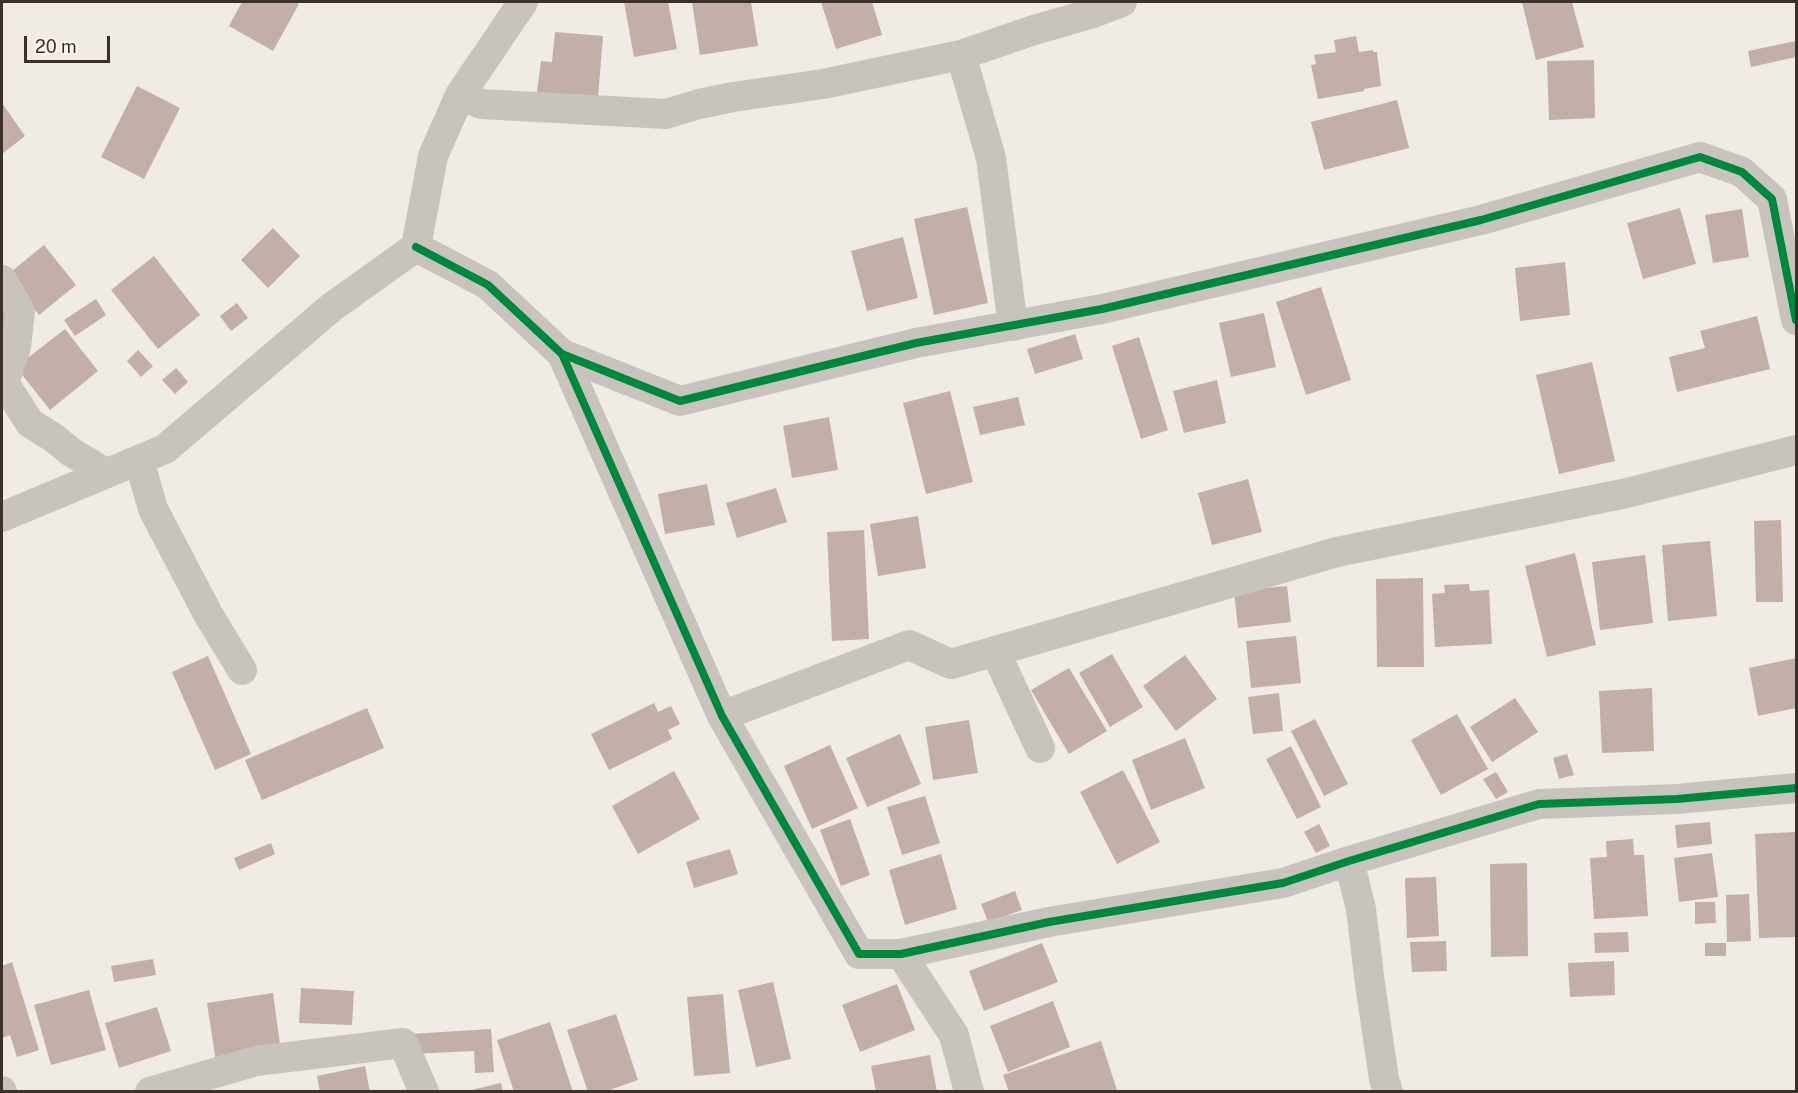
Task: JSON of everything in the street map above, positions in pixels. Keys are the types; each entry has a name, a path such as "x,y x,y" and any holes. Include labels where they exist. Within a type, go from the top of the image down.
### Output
{"street":[{"path":"2,517 165,449 332,308 416,247 433,156 459,95 523,2"},
{"path":"459,95 481,104 666,114 711,101 823,84 961,55 1122,2"},
{"path":"961,55 991,158 1013,326"},
{"path":"416,247 488,285 562,354 680,401 916,344 1102,309 1481,220 1700,157 1742,172 1772,199 1797,320"},
{"path":"2,280 20,311 16,347 4,383 30,423 54,438 71,453 106,473"},
{"path":"562,354 722,716 859,954 901,954 1049,922 1282,883 1539,804 1677,799 1797,788"},
{"path":"722,716 909,645 951,664 1337,552 1627,493 1797,450"},
{"path":"139,460 153,509 208,614 242,670"},
{"path":"995,651 1040,748"},
{"path":"1349,861 1361,909 1371,994 1388,1092"},
{"path":"901,954 954,1035 969,1092"},
{"path":"150,1092 256,1060 403,1043 424,1092"}],"building":[{"path":"242,2 295,2 299,4 273,51 229,26"},
{"path":"624,2 668,2 677,49 634,57"},
{"path":"692,2 751,2 758,46 700,55"},
{"path":"821,2 872,2 882,35 836,49"},
{"path":"1522,2 1572,2 1584,47 1536,60"},
{"path":"555,32 603,36 598,98 537,92 541,61 552,62"},
{"path":"1356,36 1359,52 1373,50 1377,52 1381,86 1318,99 1311,65 1316,64 1314,55 1336,52 1334,40"},
{"path":"1796,41 1796,57 1751,67 1748,51"},
{"path":"1594,60 1595,118 1549,120 1547,61"},
{"path":"137,86 180,108 144,179 101,157"},
{"path":"1397,100 1409,148 1324,170 1311,122"},
{"path":"2,103 25,136 2,154"},
{"path":"967,207 988,303 934,315 914,219"},
{"path":"1680,208 1696,264 1643,279 1627,223"},
{"path":"1742,209 1749,257 1713,263 1705,215"},
{"path":"273,228 300,256 268,288 241,260"},
{"path":"903,237 918,298 867,311 851,251"},
{"path":"44,245 76,285 39,315 7,275"},
{"path":"154,256 200,315 158,349 111,290"},
{"path":"1565,262 1570,315 1520,321 1515,268"},
{"path":"1321,287 1351,380 1306,395 1276,302"},
{"path":"96,299 106,315 75,336 64,320"},
{"path":"2,303 15,329 2,337"},
{"path":"237,303 248,318 231,331 220,316"},
{"path":"1264,313 1276,367 1231,377 1219,323"},
{"path":"1757,316 1770,369 1677,392 1669,357 1705,348 1700,331"},
{"path":"65,329 98,371 50,410 16,367"},
{"path":"1075,334 1083,359 1035,374 1027,349"},
{"path":"1139,337 1168,430 1141,439 1112,346"},
{"path":"138,350 153,366 141,377 127,361"},
{"path":"1592,362 1615,461 1559,474 1536,375"},
{"path":"176,368 188,382 175,394 162,380"},
{"path":"1217,380 1226,423 1184,433 1173,391"},
{"path":"950,391 973,482 926,494 903,403"},
{"path":"1018,397 1025,425 980,435 973,407"},
{"path":"829,417 838,470 792,478 783,426"},
{"path":"1248,479 1262,532 1212,545 1198,493"},
{"path":"707,484 715,525 665,534 658,494"},
{"path":"776,488 787,522 737,538 726,503"},
{"path":"918,516 926,568 878,576 870,524"},
{"path":"1781,520 1783,602 1756,602 1754,521"},
{"path":"864,530 869,639 832,641 827,532"},
{"path":"1710,541 1717,616 1668,621 1662,545"},
{"path":"1575,553 1596,645 1547,657 1525,566"},
{"path":"1645,555 1653,623 1600,630 1592,562"},
{"path":"1423,578 1424,667 1377,667 1376,579"},
{"path":"1469,584 1470,591 1489,590 1492,644 1435,647 1432,594 1445,593 1444,585"},
{"path":"1287,586 1291,622 1238,628 1234,591"},
{"path":"1296,636 1301,683 1251,688 1246,641"},
{"path":"1112,654 1143,707 1110,727 1079,673"},
{"path":"1185,655 1217,699 1176,731 1143,686"},
{"path":"208,656 251,754 215,770 172,672"},
{"path":"1796,658 1796,708 1758,716 1749,668"},
{"path":"1069,668 1107,731 1069,754 1031,690"},
{"path":"1652,688 1654,751 1602,753 1599,691"},
{"path":"1279,693 1283,731 1253,734 1248,697"},
{"path":"1515,698 1538,732 1492,762 1470,727"},
{"path":"654,703 658,712 671,706 680,724 668,730 672,739 609,770 591,734"},
{"path":"367,708 384,748 262,800 245,760"},
{"path":"1457,714 1488,769 1441,795 1411,740"},
{"path":"1315,719 1348,784 1324,796 1291,731"},
{"path":"969,720 978,773 933,780 925,727"},
{"path":"900,734 921,784 867,807 846,758"},
{"path":"1185,738 1205,788 1151,810 1132,760"},
{"path":"830,745 858,808 812,829 784,766"},
{"path":"1291,746 1321,807 1297,819 1266,759"},
{"path":"1567,754 1574,775 1559,779 1553,758"},
{"path":"1123,770 1160,842 1117,864 1080,792"},
{"path":"674,771 700,819 638,854 612,806"},
{"path":"1496,772 1508,792 1496,799 1483,779"},
{"path":"925,796 940,843 902,855 887,807"},
{"path":"850,819 870,875 841,886 820,830"},
{"path":"1710,822 1712,844 1677,848 1675,825"},
{"path":"1319,824 1330,846 1316,853 1304,832"},
{"path":"1796,832 1796,937 1759,938 1755,834"},
{"path":"1633,839 1634,855 1644,855 1648,916 1594,919 1590,858 1607,857 1606,841"},
{"path":"271,843 275,854 239,870 234,858"},
{"path":"730,849 738,874 694,888 686,862"},
{"path":"1712,853 1718,897 1679,902 1674,858"},
{"path":"941,854 957,909 905,925 889,870"},
{"path":"1527,863 1528,956 1491,957 1490,864"},
{"path":"1436,877 1439,936 1407,938 1405,878"},
{"path":"1015,891 1022,910 988,922 981,904"},
{"path":"1749,894 1751,941 1727,942 1726,895"},
{"path":"1695,902 1715,902 1716,923 1695,924"},
{"path":"1628,932 1629,952 1595,953 1594,933"},
{"path":"1446,941 1447,971 1412,972 1410,942"},
{"path":"1042,943 1058,982 984,1011 969,971"},
{"path":"1705,943 1726,943 1726,956 1705,956"},
{"path":"153,959 156,975 114,982 111,966"},
{"path":"1614,961 1615,995 1570,997 1568,963"},
{"path":"12,962 39,1050 17,1057 10,1035 2,1038 2,966"},
{"path":"773,982 791,1059 756,1067 738,990"},
{"path":"897,984 915,1030 860,1052 842,1005"},
{"path":"301,988 354,991 352,1025 299,1023"},
{"path":"89,990 106,1050 51,1065 34,1005"},
{"path":"273,993 281,1052 216,1062 207,1003"},
{"path":"723,994 730,1073 694,1076 687,997"},
{"path":"1053,1001 1070,1047 1008,1072 990,1026"},
{"path":"157,1007 171,1051 119,1068 105,1023"},
{"path":"616,1014 638,1080 604,1092 588,1092 567,1030"},
{"path":"550,1022 573,1092 514,1092 497,1040"},
{"path":"491,1029 494,1072 475,1073 474,1051 411,1054 410,1034"},
{"path":"1101,1041 1117,1090 1009,1092 1003,1075"},
{"path":"930,1055 937,1092 876,1092 871,1066"},
{"path":"365,1066 370,1092 320,1092 317,1076"},
{"path":"501,1083 503,1092 467,1092 467,1091"}],"cycle path":[{"path":"562,354 680,401 916,343 1102,309 1481,220 1700,157 1742,172 1772,199 1796,320"},
{"path":"416,247 488,285 562,354 722,716 859,954 901,954 1049,922 1283,883 1539,804 1677,799 1796,788"}]}
